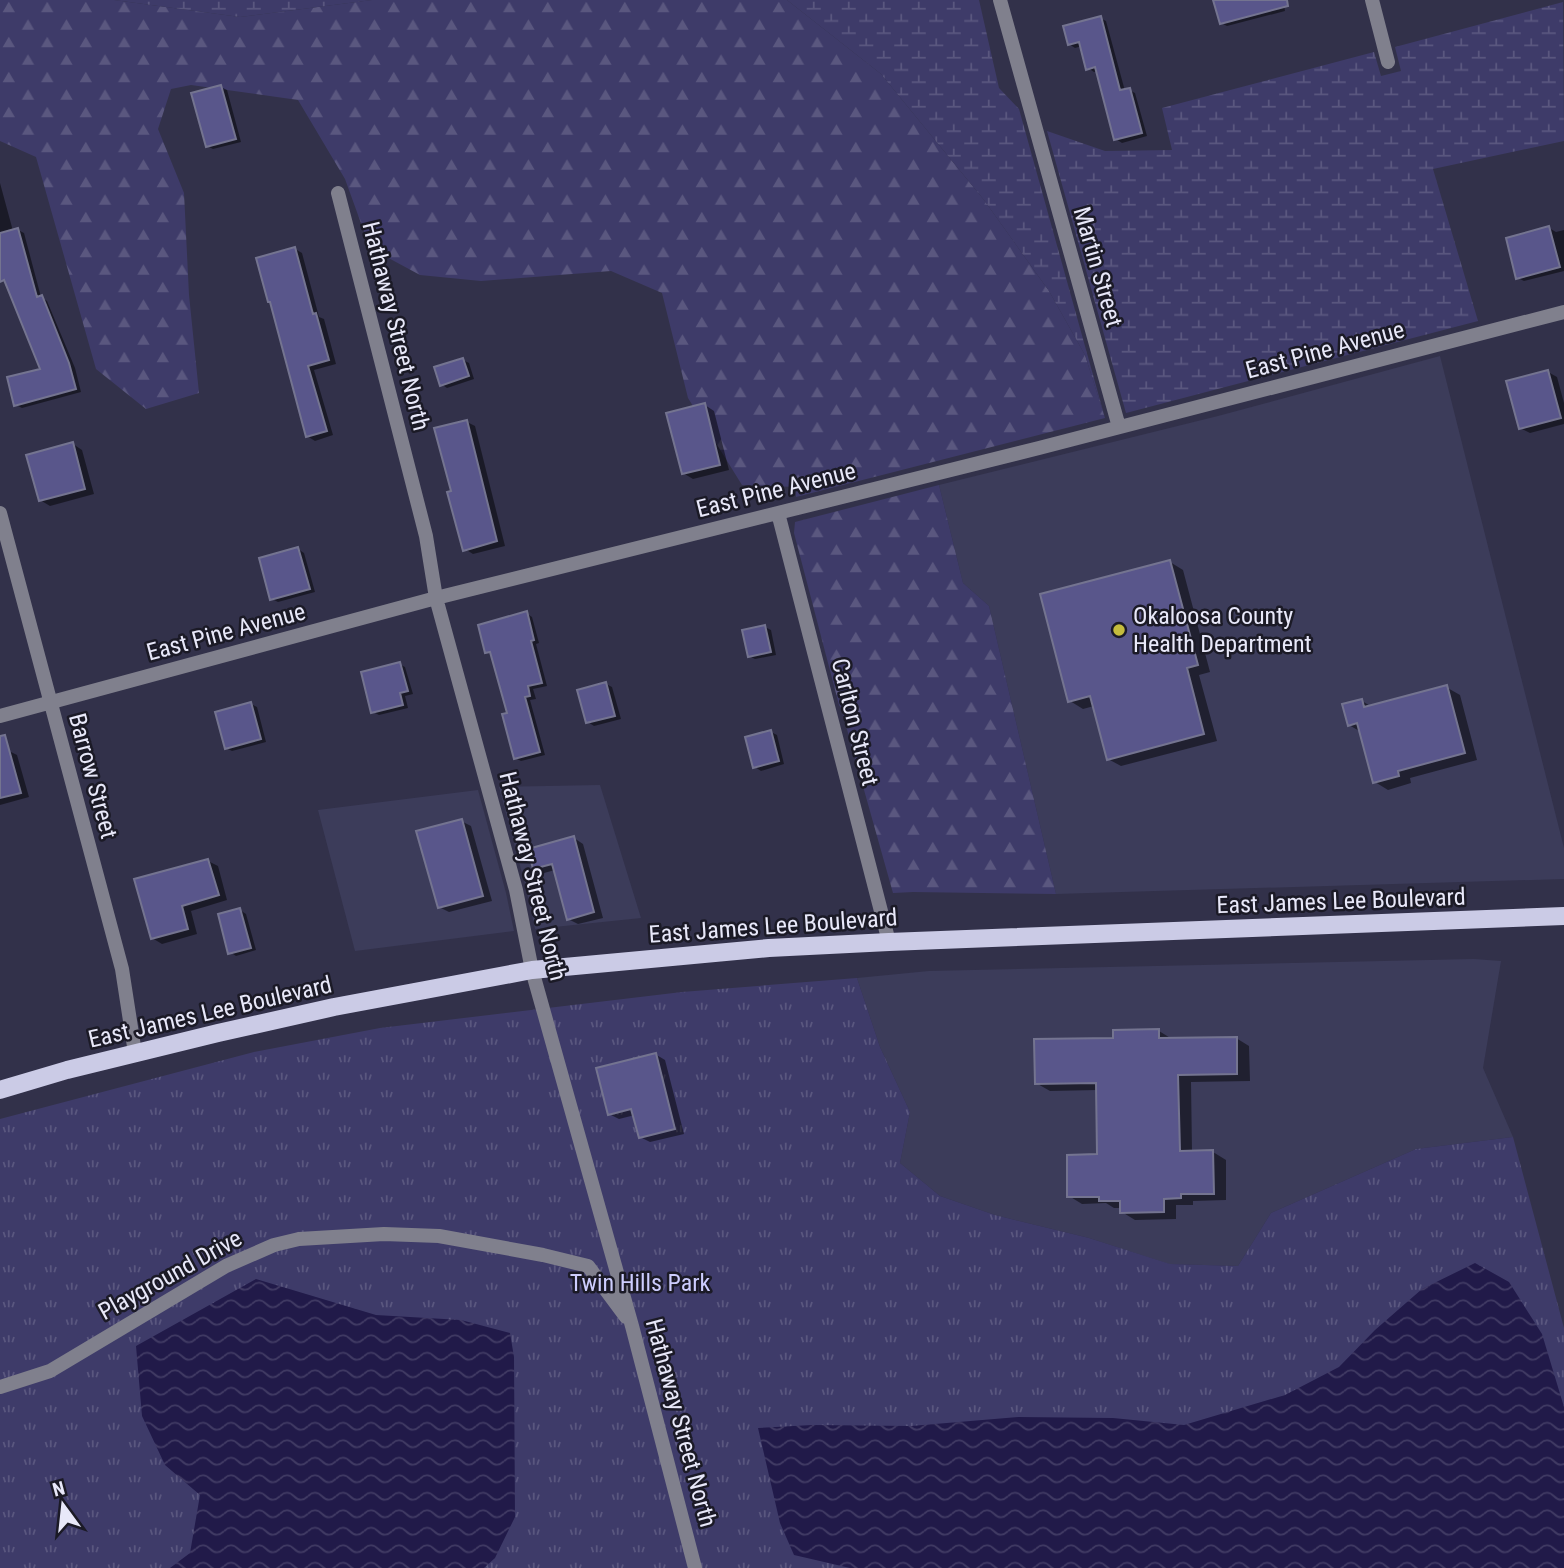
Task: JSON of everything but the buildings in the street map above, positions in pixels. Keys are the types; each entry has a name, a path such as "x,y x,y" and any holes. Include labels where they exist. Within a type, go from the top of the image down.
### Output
{"main road":[{"name":"East James Lee Boulevard","path":"0,1090 135,1053 334,1007 532,970 769,948 1564,916"}],"street":[{"name":"Martin Street","path":"1000,0 1119,427"},
{"path":"1372,0 1388,62"},
{"name":"Hathaway Street North","path":"338,193 426,536 436,598 516,890 532,970 632,1326 695,1568"},
{"name":"East Pine Avenue","path":"0,716 436,598 1119,427 1564,312"},
{"name":"Barrow Street","path":"0,513 122,969 135,1053"},
{"name":"Carlton Street","path":"778,513 888,942"},
{"name":"Playground Drive","path":"0,1387 50,1371 226,1266 274,1245 299,1239 384,1234 439,1236 531,1252 588,1266 632,1326"}],"shaded area":[{"path":"1440,356 1564,848 1564,879 1056,894 989,606 963,583 939,485 1218,416"},
{"path":"600,785 641,918 535,929 499,787"},
{"path":"478,790 514,931 355,951 318,810"},
{"path":"1474,959 1501,961 1483,1068 1513,1137 1416,1149 1271,1213 1238,1266 1169,1264 1089,1238 995,1215 940,1196 900,1163 910,1112 880,1047 857,978 929,971"}],"green space":[{"path":"0,0 114,0 240,17 372,0 787,0 881,74 984,200 1049,291 1085,355 1105,418 796,497 796,487 742,485 688,398 662,293 611,271 481,281 420,275 370,248 345,179 298,100 191,85 171,89 158,129 184,193 189,295 199,393 146,409 96,369 36,157 0,141"},
{"path":"114,0 372,0 240,17"},
{"path":"787,0 979,0 999,88 1019,109 1105,418 1085,355 1049,291 984,200 881,74"},
{"path":"1563,2 1564,141 1433,169 1478,321 1126,413 1047,131 1105,151 1172,150 1162,108 1374,52 1381,76 1401,71 1395,47"},
{"path":"939,485 963,583 989,606 1056,894 893,893 839,705 794,533 795,522"},
{"name":"Twin Hills Park","path":"857,978 880,1047 910,1112 900,1163 940,1196 995,1215 1089,1238 1170,1264 1238,1266 1271,1213 1416,1149 1513,1137 1564,1328 1564,1568 0,1568 0,1119 254,1052 380,1028 682,992"}],"water":[{"path":"1475,1263 1509,1282 1542,1334 1564,1407 1564,1568 850,1568 794,1555 780,1523 758,1428 812,1425 911,1426 1018,1417 1113,1418 1184,1425 1285,1395 1339,1367 1375,1330 1422,1289"},
{"path":"256,1279 376,1315 461,1320 510,1333 514,1357 515,1517 495,1558 484,1568 170,1568 190,1553 200,1495 165,1465 142,1416 136,1346"}],"place":[{"name":"Okaloosa County Health Department","path":"1119,630"}]}
